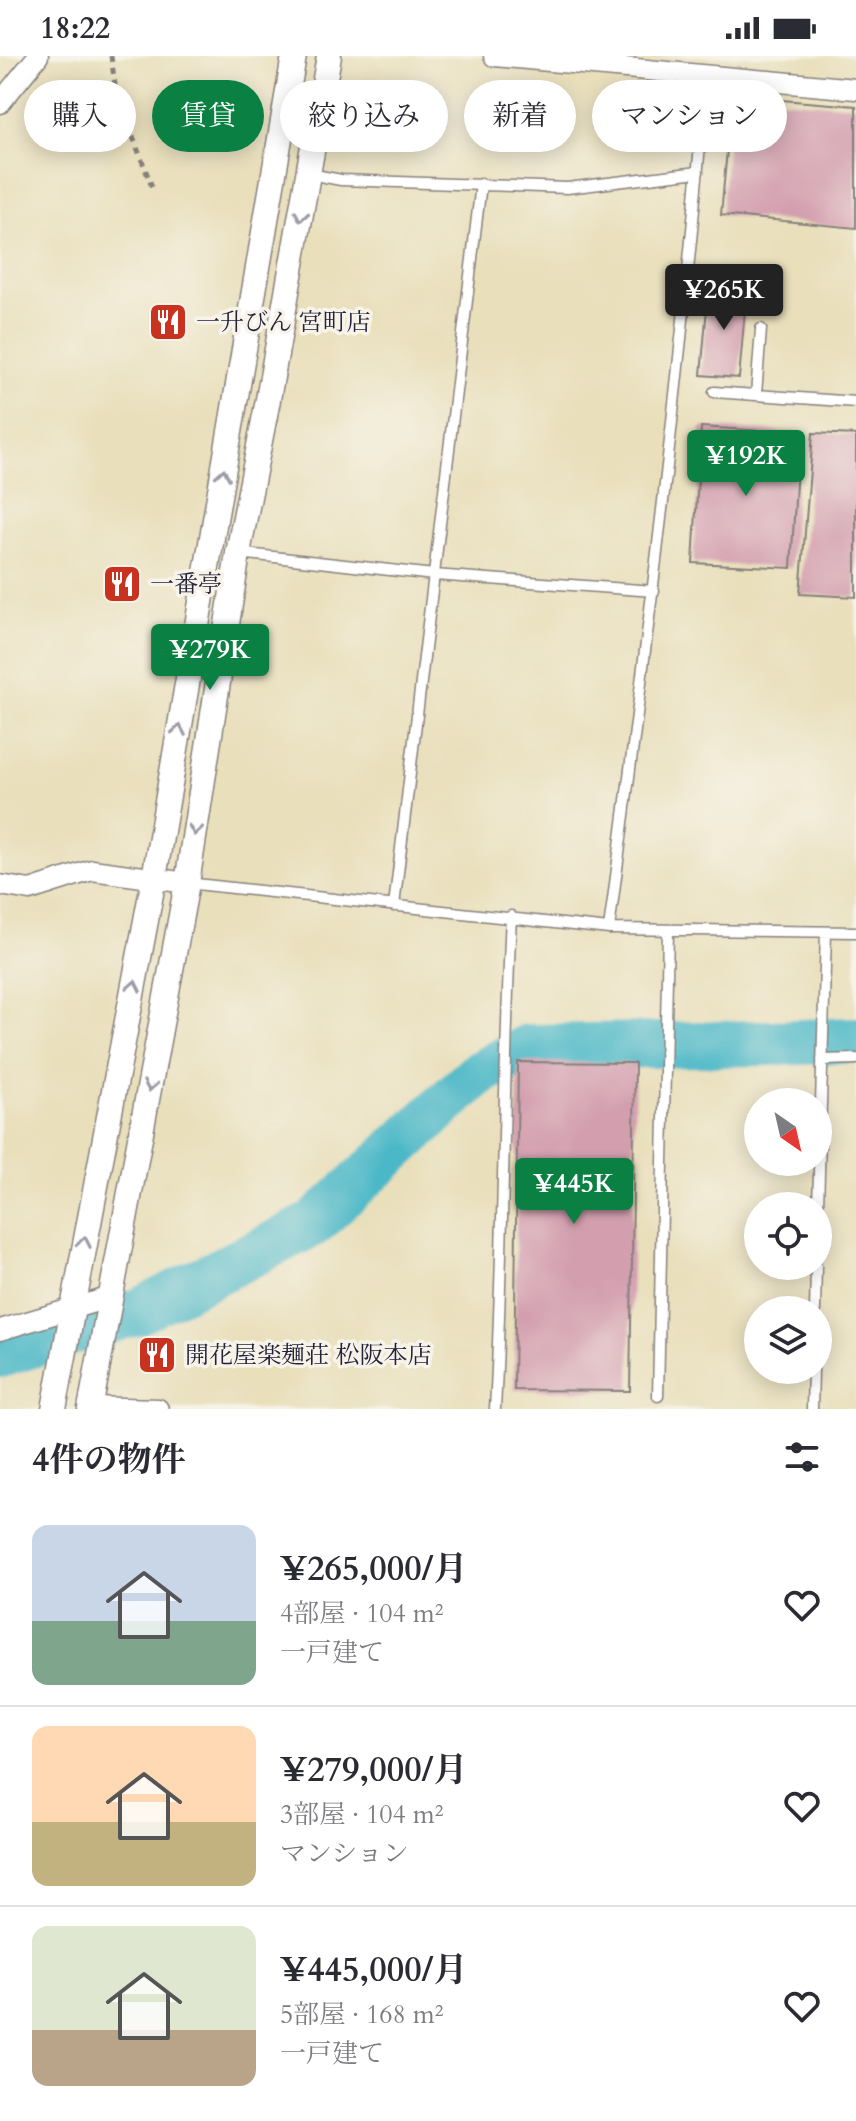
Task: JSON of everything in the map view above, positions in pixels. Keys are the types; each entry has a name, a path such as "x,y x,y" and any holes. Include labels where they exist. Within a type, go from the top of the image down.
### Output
{"street":[{"path":"0,103 38,56"},
{"path":"54,1409 154,878 294,56"},
{"path":"158,1409 90,1408 187,883 238,553 329,56"},
{"path":"494,56 856,89"},
{"path":"0,885 30,890 92,870 187,883"},
{"path":"0,1330 110,1302"}],"lane":[{"path":"609,929 654,591 706,76"},
{"path":"308,173 341,180 567,188 698,172"},
{"path":"394,906 481,184"},
{"path":"756,395 761,329"},
{"path":"714,392 856,402"},
{"path":"238,553 434,575 654,591"},
{"path":"187,883 609,929 856,932"},
{"path":"495,1409 511,916"},
{"path":"658,1396 668,931"},
{"path":"818,1192 826,932"},
{"path":"822,1059 856,1059"},
{"path":"812,1409 813,1384"}],"path":[{"path":"111,56 116,92 152,187"}],"building":[{"path":"787,100 856,106 856,228 721,215 727,152 787,152"},
{"path":"709,285 747,288 739,378 701,375"},
{"path":"701,427 799,433 791,568 693,563"},
{"path":"813,433 856,435 856,597 800,594"},
{"path":"518,1062 635,1063 630,1391 514,1390"}],"waterway":[{"path":"0,1355 137,1312 313,1224 478,1074 528,1047 856,1040"}],"place":[{"name":"一升びん 宮町店","path":"168,322"},
{"name":"一番亭","path":"122,584"},
{"name":"開花屋楽麺荘 松阪本店","path":"157,1355"}]}
